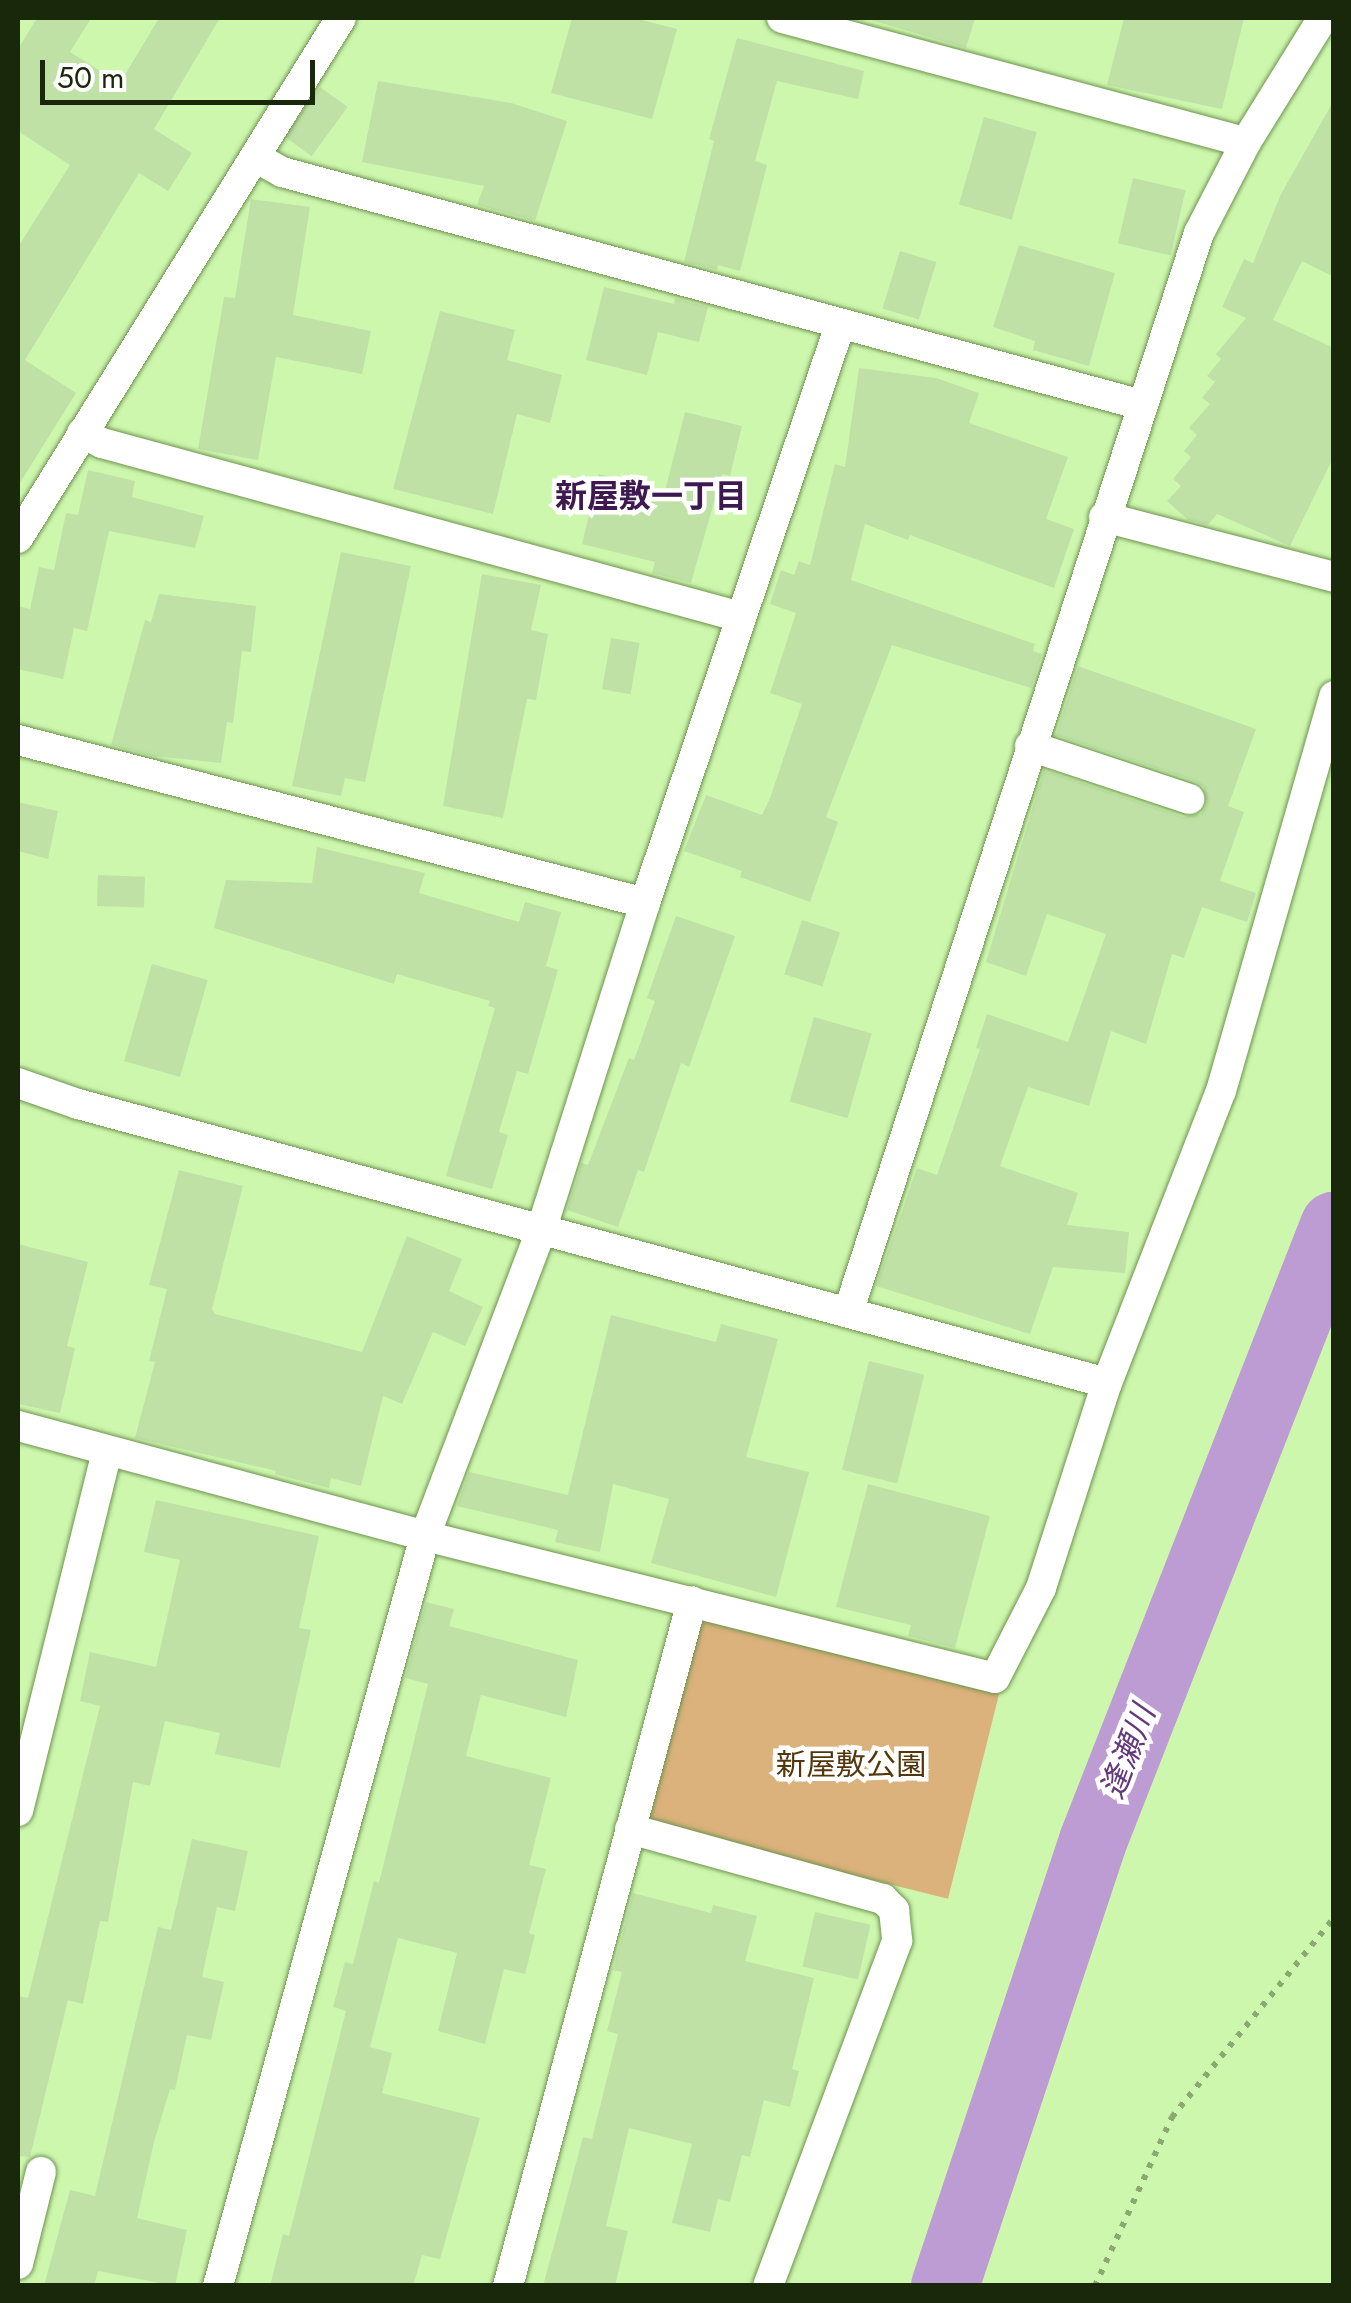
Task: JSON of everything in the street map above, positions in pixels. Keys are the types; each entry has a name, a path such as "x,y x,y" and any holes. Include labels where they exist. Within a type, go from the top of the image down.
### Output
{"street":[{"path":"18,538 341,18"},
{"path":"782,18 1246,142"},
{"path":"850,1310 1199,233 1246,142 1323,18"},
{"path":"255,157 282,172 1142,405"},
{"path":"218,2286 425,1536 542,1231 645,903 840,325"},
{"path":"82,433 102,443 740,617"},
{"path":"1104,517 1334,577"},
{"path":"18,1426 425,1536 995,1678 1041,1588 1107,1383 1220,1091 1334,696"},
{"path":"18,740 645,903"},
{"path":"1030,746 1189,799"},
{"path":"18,1082 78,1104 542,1231 850,1310 1107,1383"},
{"path":"18,1811 108,1452"},
{"path":"508,2286 692,1601"},
{"path":"630,1829 882,1899 894,1910 898,1942 768,2286"},
{"path":"18,2264 40,2172"}],"path":[{"path":"1094,2286 1172,2118 1334,1918"}],"green space":[{"name":"新屋敷公園","path":"699,1612 1001,1687 948,1899 646,1824"}],"building":[{"path":"37,18 91,18 70,52 120,83 159,18 220,18 154,129 192,153 168,191 139,173 25,360 76,393 18,486 18,247 70,165 18,131 18,49"},
{"path":"572,18 634,18 677,29 652,119 551,93"},
{"path":"864,18 975,18 966,48"},
{"path":"1124,18 1244,18 1222,109 1107,85"},
{"path":"737,38 864,71 858,99 777,81 755,161 767,165 740,271 684,262 714,141 709,139"},
{"path":"378,81 511,103 567,121 535,221 477,205 484,186 362,162"},
{"path":"320,87 348,107 312,156 284,136"},
{"path":"1334,100 1334,277 1302,261 1273,320 1334,348 1334,456 1290,546 1217,514 1208,525 1188,520 1167,501 1181,486 1173,479 1191,457 1184,451 1197,435 1189,428 1210,404 1202,398 1215,382 1207,376 1221,359 1216,354 1246,318 1222,307 1244,259 1253,263 1281,194"},
{"path":"984,117 1037,132 1012,220 959,204"},
{"path":"1133,178 1186,190 1171,255 1118,243"},
{"path":"251,199 310,207 293,315 371,331 362,374 276,357 258,460 198,449 224,297 235,298"},
{"path":"1019,245 1115,273 1089,366 1033,350 1035,341 993,327"},
{"path":"900,251 936,262 919,319 882,308"},
{"path":"604,287 674,304 675,298 708,307 699,342 658,332 647,375 586,360"},
{"path":"440,311 515,330 507,360 562,375 550,423 517,414 493,514 393,489"},
{"path":"859,368 936,378 979,393 969,423 1068,457 1046,519 1074,529 1054,588 910,535 908,540 865,524 851,580 1035,644 1033,651 1042,654 1031,688 892,645 826,817 838,822 810,902 740,877 742,871 684,851 706,795 762,815 770,798 802,704 770,693 796,613 770,604 781,570 794,575 799,561 810,565 835,464 845,467"},
{"path":"685,412 742,426 730,476 722,474 691,583 652,573 655,562 582,544 599,474 665,491"},
{"path":"88,470 135,481 132,497 204,516 195,548 109,531 87,631 74,628 63,679 18,669 18,606 30,609 39,567 54,570 66,513 78,515"},
{"path":"341,552 411,566 365,782 345,778 341,796 292,786"},
{"path":"482,574 541,585 531,630 548,634 536,700 527,699 503,818 443,806"},
{"path":"159,594 256,606 251,652 242,651 233,723 227,722 221,763 153,756 111,745 145,620 151,622"},
{"path":"611,638 640,643 631,694 602,689"},
{"path":"1078,666 1256,729 1228,806 1244,812 1220,881 1256,893 1247,922 1202,907 1184,958 1172,954 1146,1044 1111,1031 1089,1106 1028,1087 1000,1166 1078,1193 1067,1225 1129,1232 1125,1273 1053,1267 1030,1334 876,1286 917,1168 937,1175 980,1049 976,1048 987,1014 1068,1042 1106,934 1047,914 1026,976 986,962 1044,770 1183,817 1201,814 1207,804 1204,787 1195,781 1056,735"},
{"path":"18,802 58,811 48,859 18,851"},
{"path":"317,847 425,873 419,893 519,922 525,902 561,912 546,966 558,970 528,1074 517,1071 499,1132 508,1135 492,1189 446,1176 495,1008 488,1006 490,1001 397,974 394,984 214,928 226,880 312,883"},
{"path":"98,875 145,877 144,908 97,906"},
{"path":"676,916 735,936 689,1067 681,1063 644,1172 638,1170 618,1227 567,1210 582,1163 588,1165 629,1058 634,1060 655,1001 647,998"},
{"path":"802,920 840,932 822,987 784,974"},
{"path":"152,964 208,980 180,1077 124,1061"},
{"path":"814,1017 872,1034 847,1118 790,1102"},
{"path":"179,1170 243,1186 212,1309 215,1314 362,1352 407,1236 462,1259 449,1291 483,1307 465,1346 433,1332 402,1404 383,1396 361,1486 331,1478 329,1488 275,1474 276,1471 135,1438 155,1362 149,1361 167,1289 149,1285"},
{"path":"18,1244 88,1262 67,1346 75,1348 60,1413 18,1404"},
{"path":"611,1315 716,1342 721,1324 778,1339 746,1457 809,1472 776,1597 651,1563 669,1499 613,1484 600,1552 555,1542 558,1530 457,1506 469,1472 568,1495"},
{"path":"869,1361 924,1375 897,1483 842,1470"},
{"path":"868,1484 990,1516 955,1648 908,1636 911,1625 836,1607"},
{"path":"156,1500 319,1536 299,1628 311,1630 280,1768 215,1754 220,1733 165,1721 150,1786 133,1782 108,1922 100,1921 83,2004 68,2000 30,2157 18,2156 18,1996 28,1998 100,1706 80,1701 90,1652 156,1667 180,1560 144,1552"},
{"path":"426,1602 454,1609 449,1626 578,1660 566,1717 481,1695 466,1756 551,1778 529,1865 546,1869 529,1933 535,1935 525,1974 504,1969 485,2044 438,2031 457,1953 398,1938 370,2047 392,2053 382,2093 480,2118 440,2259 422,2255 413,2286 270,2286 283,2234 289,2236 346,2011 333,2007 345,1962 353,1964 374,1881 379,1883 428,1684 405,1678"},
{"path":"192,1839 248,1851 235,1911 217,1907 202,1977 224,1982 211,2040 187,2035 175,2090 170,2089 154,2142 137,2218 187,2230 175,2286 98,2271 94,2286 44,2286 70,2190 95,2196 158,1927 171,1930"},
{"path":"633,1893 711,1913 713,1905 757,1916 745,1961 814,1978 792,2069 799,2071 790,2107 764,2100 750,2157 742,2155 730,2202 718,2199 710,2232 672,2223 692,2144 629,2128 606,2226 628,2231 615,2286 543,2286 583,2137 592,2139 618,2034 607,2031 622,1972 613,1970"},
{"path":"815,1912 871,1925 858,1979 802,1967"}],"waterway":[{"name":"逢瀬川","path":"945,2286 1093,1841 1334,1226"}],"district":[{"name":"新屋敷一丁目","path":"651,496"}]}
